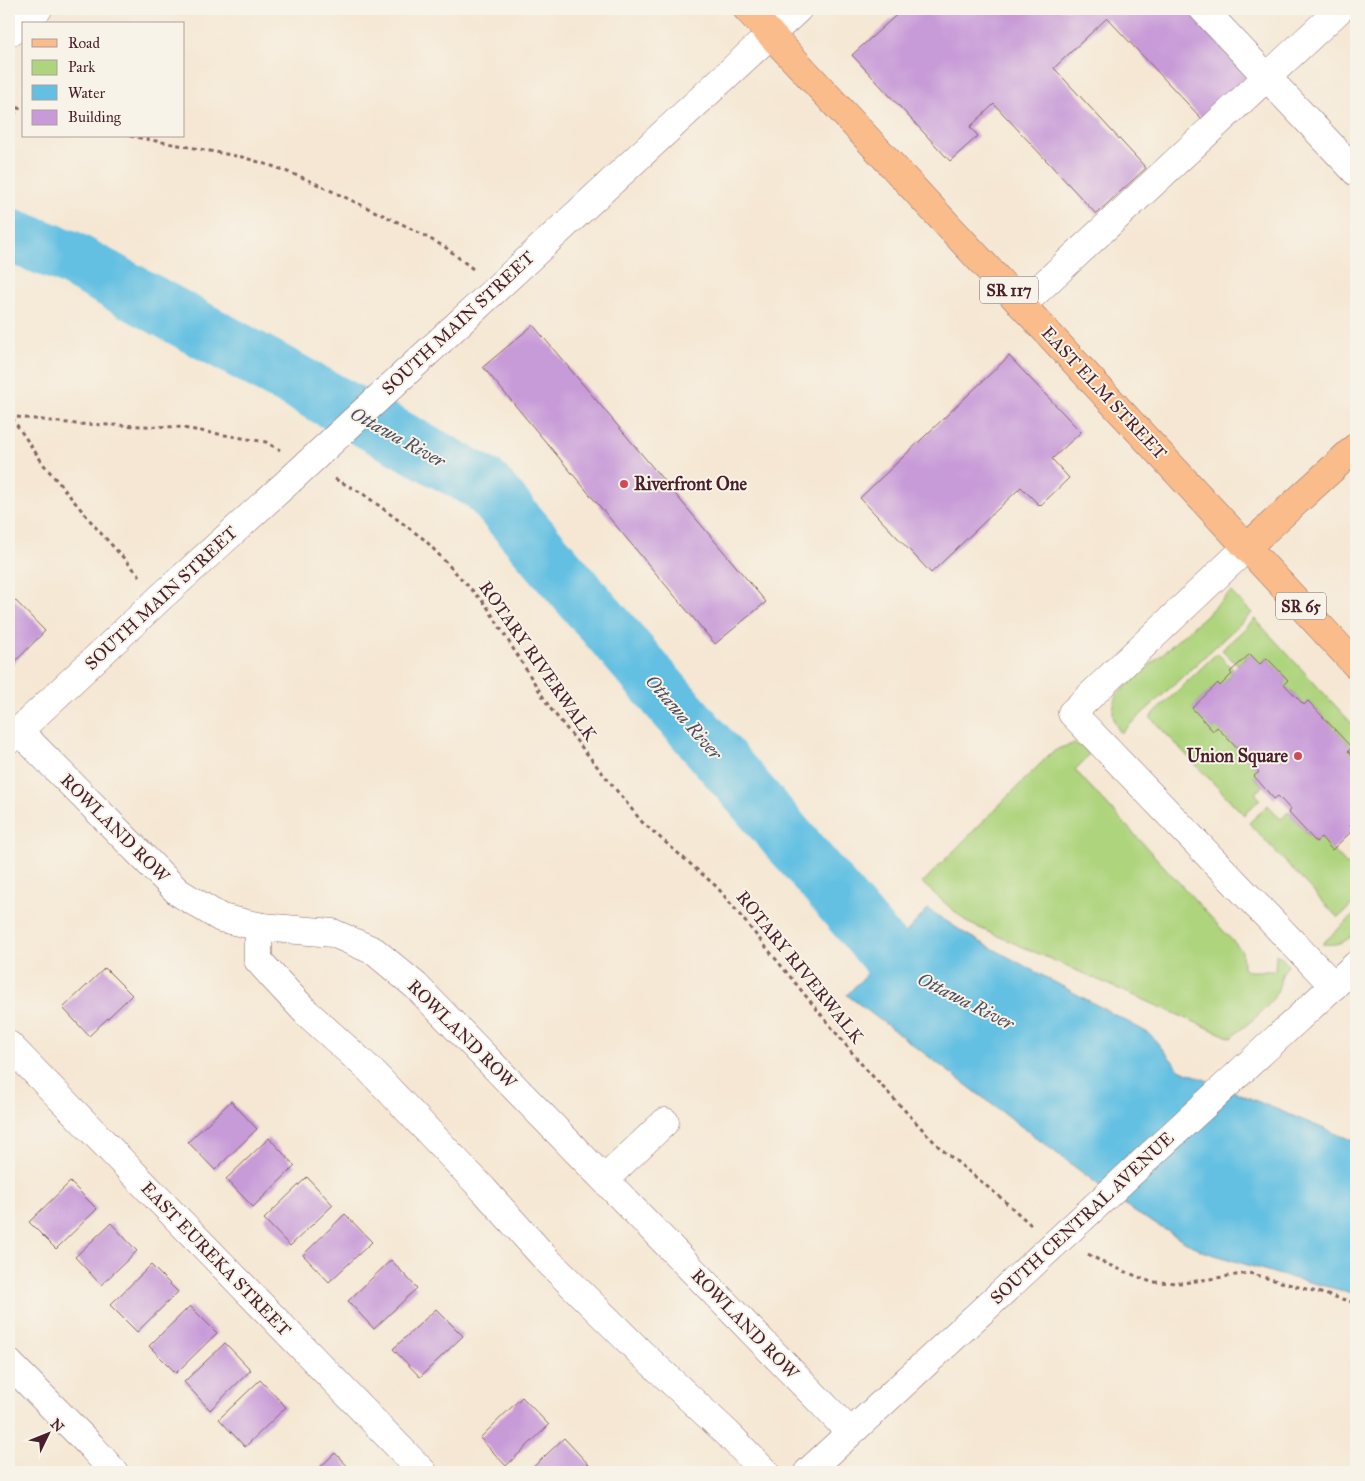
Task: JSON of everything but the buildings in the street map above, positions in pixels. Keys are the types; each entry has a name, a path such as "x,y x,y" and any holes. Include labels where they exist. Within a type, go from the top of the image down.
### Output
{"main road":[{"name":"SR 117","path":"747,9 771,34"},
{"name":"EAST ELM STREET","path":"771,34 1356,665"},
{"path":"1247,547 1356,447"}],"street":[{"path":"23,22 38,9"},
{"name":"SOUTH MAIN STREET","path":"14,736 160,598 798,9"},
{"path":"1204,9 1356,172"},
{"path":"1022,305 1340,9"},
{"path":"9,31 12,31 22,23"},
{"path":"1247,547 1072,713 1334,986"},
{"name":"ROWLAND ROW","path":"14,736 178,892 221,918 262,927 333,933 374,951 416,986 850,1432"},
{"path":"262,927 258,944 258,960 307,1013 370,1070 484,1190 547,1260 765,1472"},
{"name":"SOUTH CENTRAL AVENUE","path":"808,1472 1356,965"},
{"name":"EAST EUREKA STREET","path":"9,1045 424,1472"},
{"path":"605,1179 665,1122"},
{"path":"9,1363 114,1472"}],"path":[{"path":"9,105 22,109"},
{"path":"9,131 17,108"},
{"path":"141,138 242,157 306,179 404,225 445,247 496,288"},
{"path":"10,417 76,424 177,427 266,442 283,451"},
{"path":"10,417 44,465 98,530 160,598"},
{"name":"ROTARY RIVERWALK","path":"327,475 362,493 425,540 486,605 550,708 642,822 717,887 863,1066 940,1148 1033,1227"},
{"path":"1081,1251 1104,1263 1151,1282 1183,1283 1249,1273 1356,1303"}],"green space":[{"path":"1231,592 1252,613 1121,733 1115,723 1113,714 1118,694"},
{"path":"1255,619 1356,728 1356,760 1348,751 1352,747 1309,701 1304,705 1284,684 1287,680 1267,658 1260,664 1250,654 1237,665 1222,650"},
{"path":"1217,653 1233,669 1230,672 1232,674 1220,686 1217,684 1192,708 1213,730 1217,727 1259,772 1254,777 1263,786 1255,793 1260,799 1244,815 1150,717"},
{"path":"1073,744 1087,748 1089,751 1087,758 1075,770 1242,951 1243,968 1247,971 1275,971 1276,954 1288,965 1270,1003 1231,1038 968,923 922,883 1051,753"},
{"path":"1268,805 1281,819 1288,812 1315,842 1321,837 1347,865 1356,857 1356,901 1338,918 1249,823"},
{"path":"1356,913 1356,932 1345,941 1337,944 1322,944"}],"water":[{"path":"928,909 966,934 1150,1034 1179,1069 1356,1142 1356,1294 1277,1274 1202,1251 1136,1213 847,995"}],"waterway":[{"name":"Ottawa River","path":"9,235 68,257 485,485 896,965 951,993"}],"place":[{"name":"Riverfront One","path":"624,484"},
{"name":"Union Square","path":"1298,756"}]}
